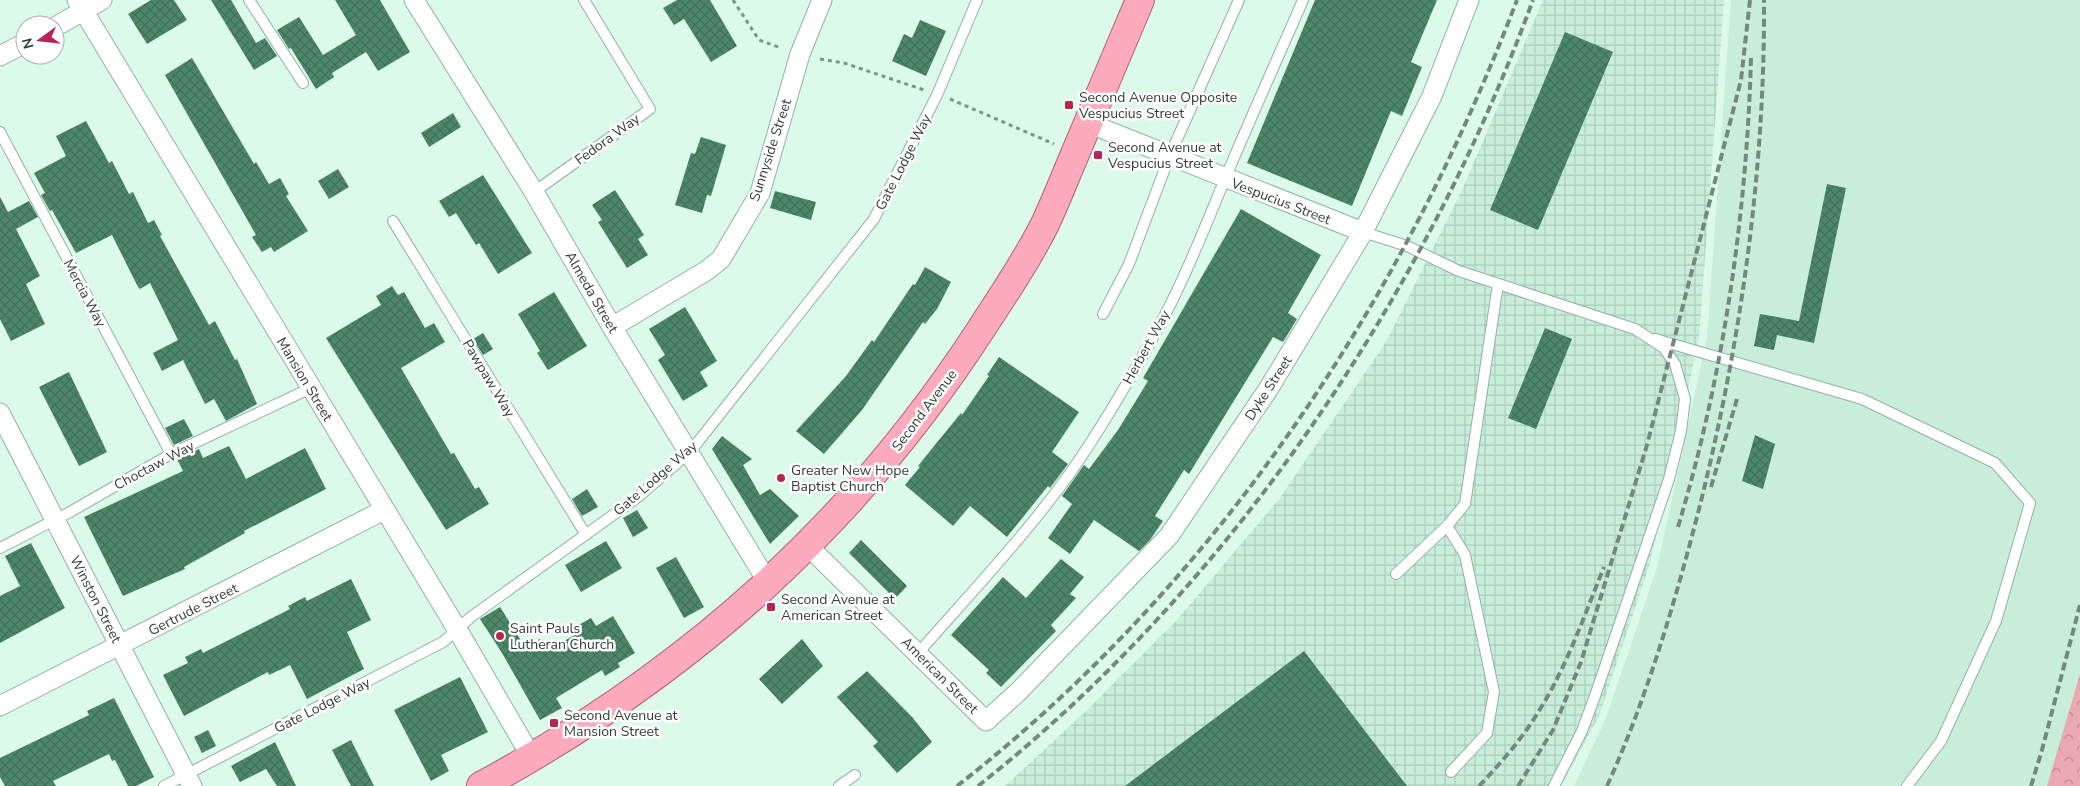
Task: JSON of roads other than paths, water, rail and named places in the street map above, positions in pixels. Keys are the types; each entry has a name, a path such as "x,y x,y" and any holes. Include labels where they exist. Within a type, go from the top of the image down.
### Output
{"main road":[{"name":"Second Avenue","path":"481,786 532,758 657,676 769,584 877,470 907,434 966,353 1045,224 1140,0"}],"street":[{"path":"65,19 81,5 102,0"},
{"name":"Almeda Street","path":"414,0 534,192 612,328 690,452 769,584"},
{"name":"Sunnyside Street","path":"612,328 706,271 721,259 760,192 800,54 822,0"},
{"name":"Dyke Street","path":"986,721 1018,692 1169,536 1269,388 1363,232 1432,96 1470,0"},
{"name":"Mansion Street","path":"81,5 457,629 532,758"},
{"path":"0,56 15,48"},
{"name":"Vespucius Street","path":"1088,123 1225,179 1363,232"},
{"name":"Winston Street","path":"0,413 189,780"},
{"name":"Gertrude Street","path":"0,706 384,510"},
{"name":"American Street","path":"807,545 918,652 986,721"}],"lane":[{"path":"250,0 303,83"},
{"name":"Fedora Way","path":"534,192 650,108 584,0"},
{"name":"Gate Lodge Way","path":"164,786 189,780 443,642 457,629 638,497 690,452 874,220 937,95 976,0"},
{"path":"1103,314 1129,264 1170,155 1239,0"},
{"name":"Herbert Way","path":"918,652 986,577 1046,503 1090,444 1166,312 1201,241 1225,179 1303,0"},
{"name":"Mercia Way","path":"0,132 171,454"},
{"name":"Pawpaw Way","path":"393,221 586,535"},
{"path":"1363,232 1407,246 1459,272 1610,319 1636,329 1652,338 1664,348 1675,364 1682,383 1685,399 1681,431 1669,479 1612,650 1582,731 1554,786"},
{"path":"1396,574 1447,526 1465,504 1498,284"},
{"path":"1652,338 1862,399 1995,463 2030,503 1996,621 1941,741 1906,786"},
{"name":"Choctaw Way","path":"0,548 55,520 171,454 311,388"},
{"path":"1447,526 1465,555 1494,692 1487,733 1451,772"},
{"path":"839,786 855,775"}],"railway":[{"path":"957,786 1051,707 1137,621 1217,529 1291,431 1357,329 1417,223 1470,113 1517,0"},
{"path":"978,786 1069,708 1155,622 1235,529 1308,431 1375,328 1435,221 1488,111 1533,0"},
{"path":"1518,786 1553,730 1581,662 1647,445 1741,80 1750,0"},
{"path":"1607,786 1634,721 1658,654 1697,517 1726,390 1747,261 1755,196 1763,66 1764,0"},
{"path":"1678,527 1708,413 1730,295 1744,175 1751,57"},
{"path":"1711,487 1737,399"},
{"path":"1479,786 1531,724 1547,697 1574,642 1604,567"},
{"path":"2031,786 2080,605"}],"place":[{"name":"Second Avenue Opposite Vespucius Street","path":"1069,105"},
{"name":"Second Avenue at Vespucius Street","path":"1098,155"},
{"name":"Greater New Hope Baptist Church","path":"781,478"},
{"name":"Second Avenue at American Street","path":"771,607"},
{"name":"Saint Pauls Lutheran Church","path":"500,636"},
{"name":"Second Avenue at Mansion Street","path":"554,723"}]}
